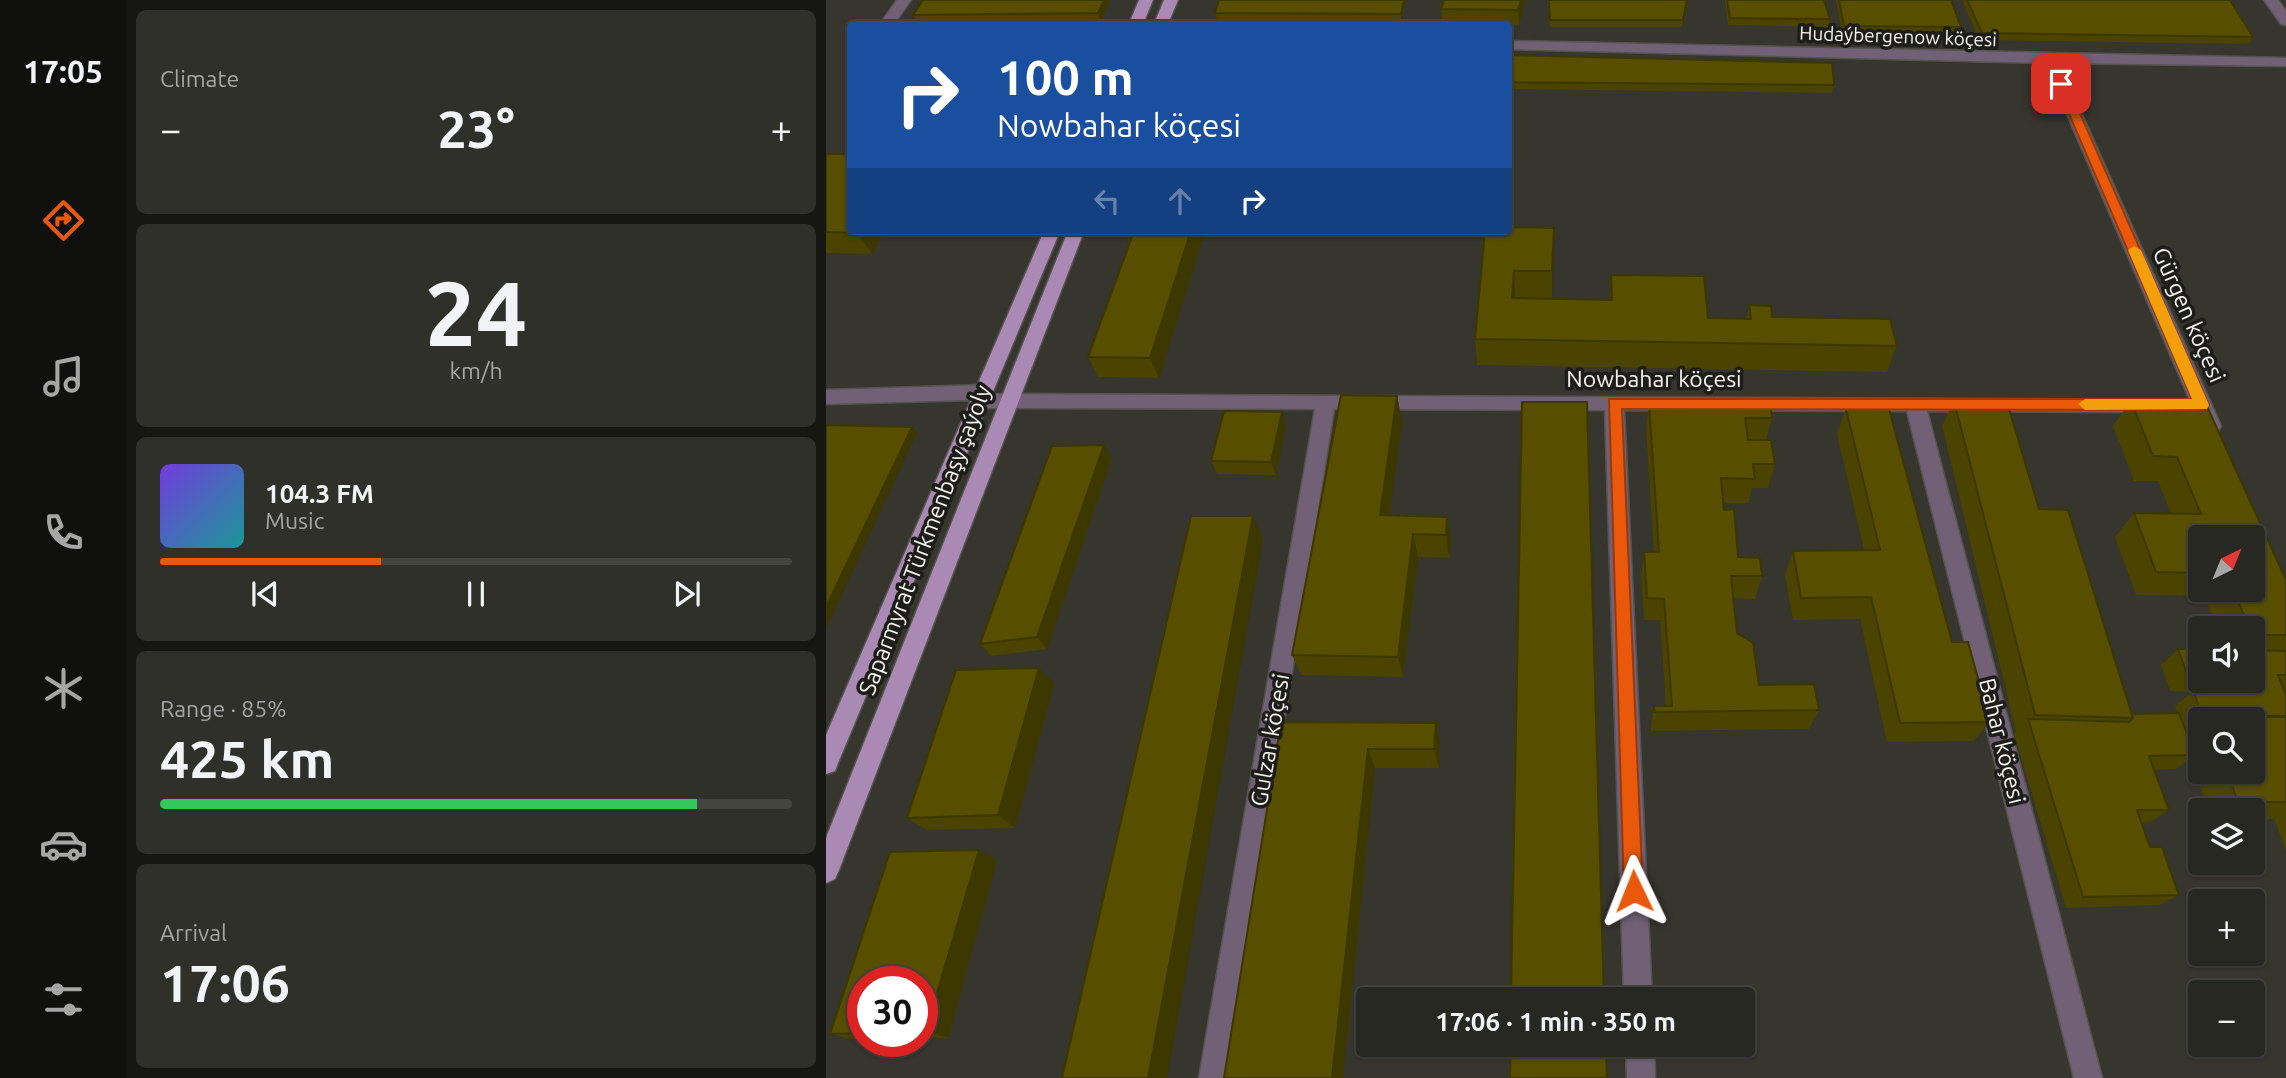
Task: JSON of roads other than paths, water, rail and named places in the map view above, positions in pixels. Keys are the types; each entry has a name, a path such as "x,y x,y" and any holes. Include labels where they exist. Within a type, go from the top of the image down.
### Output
{"main road":[{"path":"1137,21 1146,0"},
{"path":"1162,21 1171,0"},
{"name":"Saparmyrat Türkmenbaşy şaýoly","path":"826,763 1050,235"},
{"name":"Saparmyrat Türkmenbaşy şaýoly","path":"826,870 1074,235"}],"street":[{"path":"889,21 904,0"},
{"path":"2271,0 2286,21"},
{"name":"Hudaýbergenow köçesi","path":"1512,45 2050,59 2286,62"},
{"name":"Gürgen köçesi","path":"2050,59 2219,442"},
{"name":"Nowbahar köçesi","path":"826,397 981,396 1007,402 2202,405"},
{"name":"Gulzar köçesi","path":"1213,1078 1326,402"},
{"path":"1614,403 1638,987"},
{"name":"Bahar köçesi","path":"1915,404 2088,1078"},
{"path":"1640,1057 1641,1078"}]}
